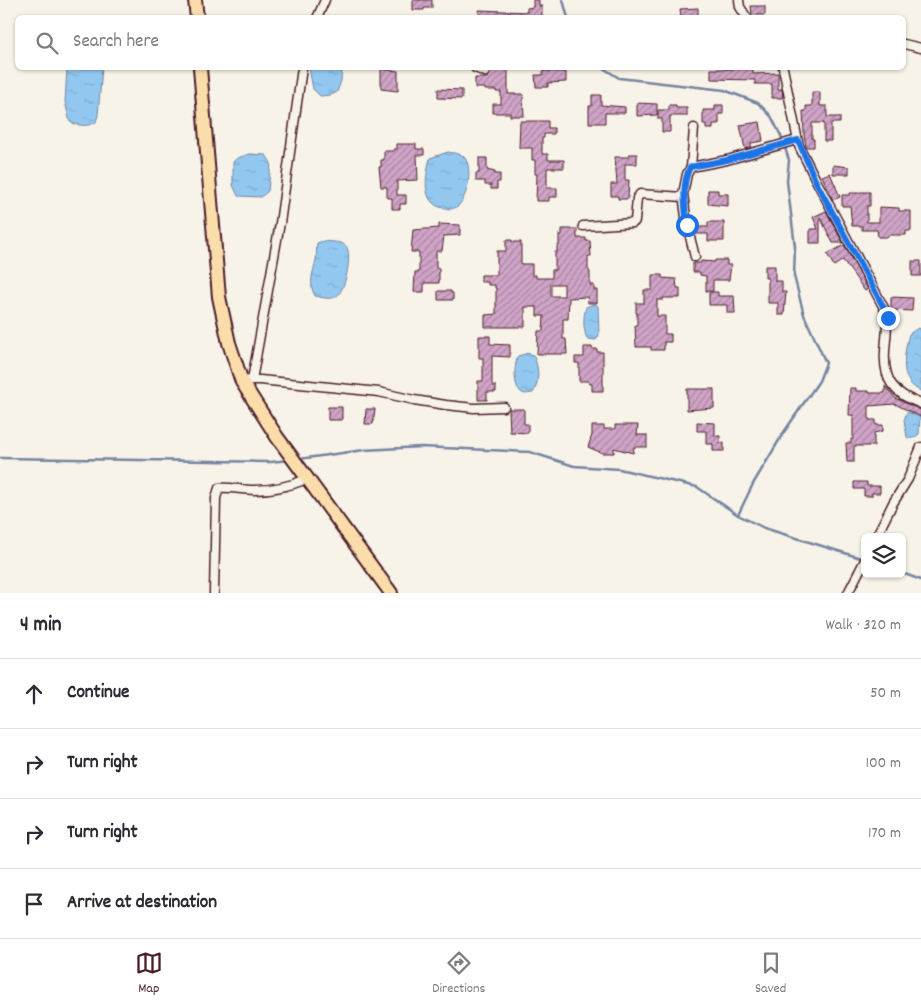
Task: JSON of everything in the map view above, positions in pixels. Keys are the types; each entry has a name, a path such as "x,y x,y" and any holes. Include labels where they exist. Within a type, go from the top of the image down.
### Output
{"main road":[{"path":"195,0 196,15"},
{"path":"200,70 219,297 229,343 247,381 285,448 391,593"}],"street":[{"path":"318,15 325,0"},
{"path":"739,0 740,7 745,15"},
{"path":"906,44 921,48"},
{"path":"302,70 280,223 247,381 379,392 414,400 474,408 504,407"},
{"path":"480,70 485,72"},
{"path":"783,70 795,141 888,318 885,352 887,372 893,389 905,398 921,404"},
{"path":"694,128 690,167 687,174 684,197 687,225 695,257"},
{"path":"690,167 708,165 795,141"},
{"path":"583,226 624,224 635,221 637,198 640,194 684,197"},
{"path":"878,533 893,502 908,480 921,447"},
{"path":"214,593 216,498 219,488 276,489 307,479"},
{"path":"848,593 861,568"}],"water":[{"path":"67,70 102,70 96,122 90,125 83,125 70,122 65,102"},
{"path":"309,70 342,70 341,81 337,92 331,95 320,96 313,89"},
{"path":"448,152 463,156 469,173 467,189 462,202 450,209 436,205 431,200 426,188 430,158"},
{"path":"250,154 266,155 271,163 268,191 261,197 238,196 233,185 233,162 237,158"},
{"path":"323,241 341,243 346,246 349,257 342,289 335,297 330,298 315,296 312,287 317,243"},
{"path":"594,304 598,306 599,335 596,340 587,339 584,323 586,307"},
{"path":"918,328 921,329 921,391 909,381 904,367 909,334"},
{"path":"528,353 533,355 535,359 538,379 533,393 525,394 518,388 515,371 518,356"},
{"path":"907,412 920,417 919,434 912,438 907,437 904,420"}],"building":[{"path":"413,0 432,0 432,8 413,10"},
{"path":"533,0 539,0 539,6 542,6 542,15 479,15 479,10 527,12 527,8 533,7"},
{"path":"751,6 765,6 765,15 752,15"},
{"path":"698,8 698,15 681,15 680,9"},
{"path":"381,70 398,71 398,91 381,89"},
{"path":"489,70 508,70 508,94 523,94 524,116 510,116 510,113 493,113 493,104 501,104 501,92 485,90 485,88 475,88 475,78 487,78 490,74"},
{"path":"711,70 753,70 753,74 778,73 778,89 782,89 783,98 772,98 772,84 755,84 755,80 711,79"},
{"path":"543,71 566,72 566,82 548,83 548,87 536,87 535,75 543,75"},
{"path":"438,89 462,90 462,99 438,98"},
{"path":"812,92 820,92 820,106 827,106 827,117 840,117 840,123 831,123 831,141 824,141 824,123 812,123 814,147 806,147 803,111 806,111 806,106 812,106"},
{"path":"592,95 601,95 601,105 625,107 625,113 605,113 605,123 589,123 589,106 592,106"},
{"path":"637,103 657,104 657,115 637,116"},
{"path":"669,105 676,105 676,108 687,108 687,116 670,116 670,132 662,132 662,119 658,119 658,110 669,110"},
{"path":"715,105 723,105 723,114 719,114 719,124 713,124 713,129 706,129 706,124 703,124 703,110 715,110"},
{"path":"520,121 548,121 548,128 554,128 554,134 544,134 544,138 542,138 542,154 548,154 548,160 564,160 564,168 547,168 547,188 557,188 557,197 549,197 549,201 536,201 537,174 535,174 535,160 532,160 532,148 519,148"},
{"path":"760,122 763,141 751,143 751,147 745,149 740,125"},
{"path":"397,144 416,144 416,149 424,149 424,155 417,155 418,180 397,181 397,195 406,195 406,204 400,204 400,209 392,209 392,198 387,198 387,187 381,187 379,167 381,167 381,160 384,160 384,151 394,151 394,149 397,149"},
{"path":"629,154 637,154 637,164 625,164 625,180 629,180 628,199 618,199 618,196 611,196 611,184 617,184 615,157 629,157"},
{"path":"479,158 487,158 487,170 500,174 500,182 497,182 497,189 491,189 491,185 485,185 485,181 476,181 476,173 479,173"},
{"path":"833,165 849,167 849,174 833,174"},
{"path":"830,173 840,197 833,200 822,176"},
{"path":"708,190 718,190 718,194 728,194 728,206 708,204"},
{"path":"870,192 870,206 867,206 867,222 879,222 879,207 899,208 899,211 911,211 911,231 906,231 906,235 878,237 877,230 862,230 862,226 852,226 850,206 842,206 842,195"},
{"path":"826,211 843,243 833,243 820,217 820,243 810,243 810,229 818,229 813,217"},
{"path":"708,222 724,222 724,241 708,241 708,234 695,234 693,227 708,227"},
{"path":"439,224 460,225 460,235 444,236 442,251 436,251 436,268 439,268 439,283 424,283 424,292 414,292 415,272 419,272 419,252 411,252 413,230 439,228"},
{"path":"562,229 577,229 577,238 586,238 586,241 590,241 591,256 588,256 588,269 590,272 590,285 594,285 594,290 597,290 597,303 588,303 587,297 569,298 568,319 563,319 563,339 566,339 567,354 537,354 538,331 543,331 544,316 537,316 537,307 525,307 525,327 485,327 485,315 496,314 496,288 495,285 488,285 488,282 481,282 481,275 497,275 497,251 506,251 506,240 512,240 512,242 521,242 521,264 532,264 532,275 536,275 536,278 552,278 552,270 555,270 555,252 557,252 557,246 559,246 559,235 562,235","holes":["551,284 564,284 564,296 551,296"]},
{"path":"844,245 868,289 865,291 843,260 834,266 827,254"},
{"path":"715,260 727,260 727,265 731,265 729,280 713,280 713,291 706,291 706,276 700,275 700,272 693,272 693,263 701,263 701,261 715,262"},
{"path":"912,261 921,261 921,276 912,276"},
{"path":"765,266 775,266 775,281 782,281 782,292 786,292 784,315 778,315 778,303 768,303 768,278 765,278"},
{"path":"652,275 662,275 662,278 676,279 677,288 680,288 680,298 657,300 657,316 665,316 665,334 671,334 671,342 664,342 664,350 651,350 651,347 636,347 636,303 644,303 644,290 652,290"},
{"path":"438,291 451,291 453,293 453,300 438,300"},
{"path":"709,292 718,292 718,296 734,296 735,313 727,313 727,305 709,305"},
{"path":"891,297 913,298 912,311 891,310"},
{"path":"479,336 490,336 490,344 510,345 510,357 492,356 492,384 496,386 496,392 487,392 487,400 478,400 478,381 483,381 483,358 479,358"},
{"path":"584,347 592,347 592,349 597,349 597,352 603,352 603,391 592,391 592,384 588,381 579,381 579,363 575,363 575,357 584,357"},
{"path":"885,386 895,398 921,410 921,417 895,404 869,406 869,420 876,420 876,425 883,425 883,431 874,433 874,446 854,446 854,462 847,462 846,443 851,443 851,439 853,439 853,415 849,415 850,388 856,388 856,391 869,391 869,393 885,393"},
{"path":"687,389 714,389 714,408 687,410"},
{"path":"328,407 342,407 342,420 328,420"},
{"path":"366,409 375,409 373,424 365,424"},
{"path":"509,409 524,409 524,424 528,424 528,433 510,432"},
{"path":"697,422 715,423 715,436 720,436 720,443 724,443 724,451 713,451 713,444 706,444 706,431 697,431"},
{"path":"615,425 638,425 637,435 647,435 647,447 634,447 633,453 614,448 614,453 602,453 588,447 592,435 592,426 604,426 604,429 615,429"},
{"path":"854,482 867,482 867,486 880,486 880,493 864,496 864,489 854,489"}],"waterway":[{"path":"563,0 567,15"},
{"path":"606,70 619,78 724,90 758,103 771,116 781,136 789,160 787,181 795,247 794,276 804,315 826,363 819,381 784,432 753,484 738,515"},
{"path":"299,459 364,450 421,447 530,452 574,466 619,469 697,487 738,515 764,528 861,558"},
{"path":"0,458 271,462 288,460"},
{"path":"906,574 921,580"}],"route":[{"path":"687,225 683,194 690,167 708,165 798,140 816,182 876,292 888,318"}]}
